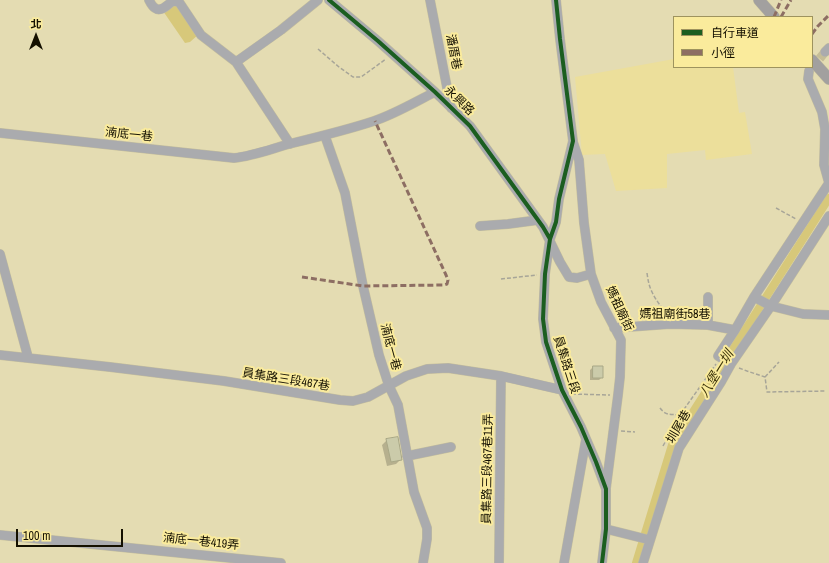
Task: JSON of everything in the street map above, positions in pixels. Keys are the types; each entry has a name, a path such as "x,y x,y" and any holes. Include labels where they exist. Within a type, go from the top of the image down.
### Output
{"main road":[{"path":"759,0 773,16"},
{"path":"813,61 829,79"}],"street":[{"path":"148,0 155,8 159,9 163,9 173,1 179,2 201,35 236,62 290,144"},
{"path":"236,62 281,30 318,0"},
{"name":"永興路","path":"329,0 435,92 470,126 543,227 569,277 577,278 591,274"},
{"name":"潘厝巷","path":"430,0 451,108"},
{"name":"員集路三段","path":"556,0 573,141 559,200 556,222 550,239 545,274 543,319 546,342 562,390 586,439 606,489 606,529 602,563"},
{"path":"731,364 718,356 754,297 829,183 824,164 825,129 822,112 808,79 809,71"},
{"name":"湳底一巷","path":"0,133 234,158 245,157 375,121 435,92"},
{"name":"湳底一巷","path":"325,136 344,193 379,355 389,386 398,405 414,492 428,528 423,563"},
{"name":"媽祖廟街","path":"573,141 579,160 584,223 591,274 601,302 621,340 620,377 606,489"},
{"name":"圳尾巷","path":"644,563 679,448 731,364 771,306 829,216"},
{"path":"480,226 538,220"},
{"path":"0,254 28,357"},
{"path":"708,297 708,325"},
{"path":"754,297 771,306 803,314 829,315"},
{"name":"媽祖廟街58巷","path":"614,328 670,324 708,325 735,330"},
{"name":"員集路三段467巷","path":"0,355 110,367 353,401 368,397 406,376 427,369 448,368 501,376 562,390"},
{"name":"員集路三段467巷11弄","path":"499,563 501,376"},
{"path":"564,563 586,439"},
{"path":"407,456 452,447"},
{"path":"606,529 650,540"},
{"name":"湳底一巷419弄","path":"0,535 281,563"}],"path":[{"path":"318,48 339,67 353,77 361,77 392,54"},
{"path":"776,208 803,222"},
{"path":"647,273 649,286 652,293 664,311 670,324"},
{"path":"501,279 545,274"},
{"path":"663,446 680,415 718,362 718,356"},
{"path":"765,377 779,362"},
{"path":"731,364 765,377"},
{"path":"765,377 767,392 826,391"},
{"path":"562,390 569,394 618,395"},
{"path":"660,408 669,414 680,415"},
{"path":"614,430 635,432"}],"shaded area":[{"path":"175,3 199,34 190,42 185,43 163,11"},
{"path":"673,59 673,68 733,68 739,113 745,112 752,154 706,160 705,150 667,154 667,188 616,191 605,154 582,155 575,77"}],"building":[{"path":"593,366 603,366 603,378 593,378"},
{"path":"398,437 402,460 391,462 386,439"}],"waterway":[{"name":"八堡一圳","path":"636,563 672,445 829,198"}],"tunnel":[{"path":"813,67 825,52"}],"marked path":[{"path":"774,16 781,0"},
{"path":"782,16 791,0"},
{"path":"813,33 829,15"},
{"path":"302,277 363,286 447,284 448,280 446,275 375,121"}],"cycle path":[{"path":"329,0 378,41 435,92 470,126 543,227 550,239"},
{"path":"556,0 573,141 559,199 556,222 550,239 545,274 543,319 546,342 562,390 581,427 606,489 606,529 602,563"}]}
